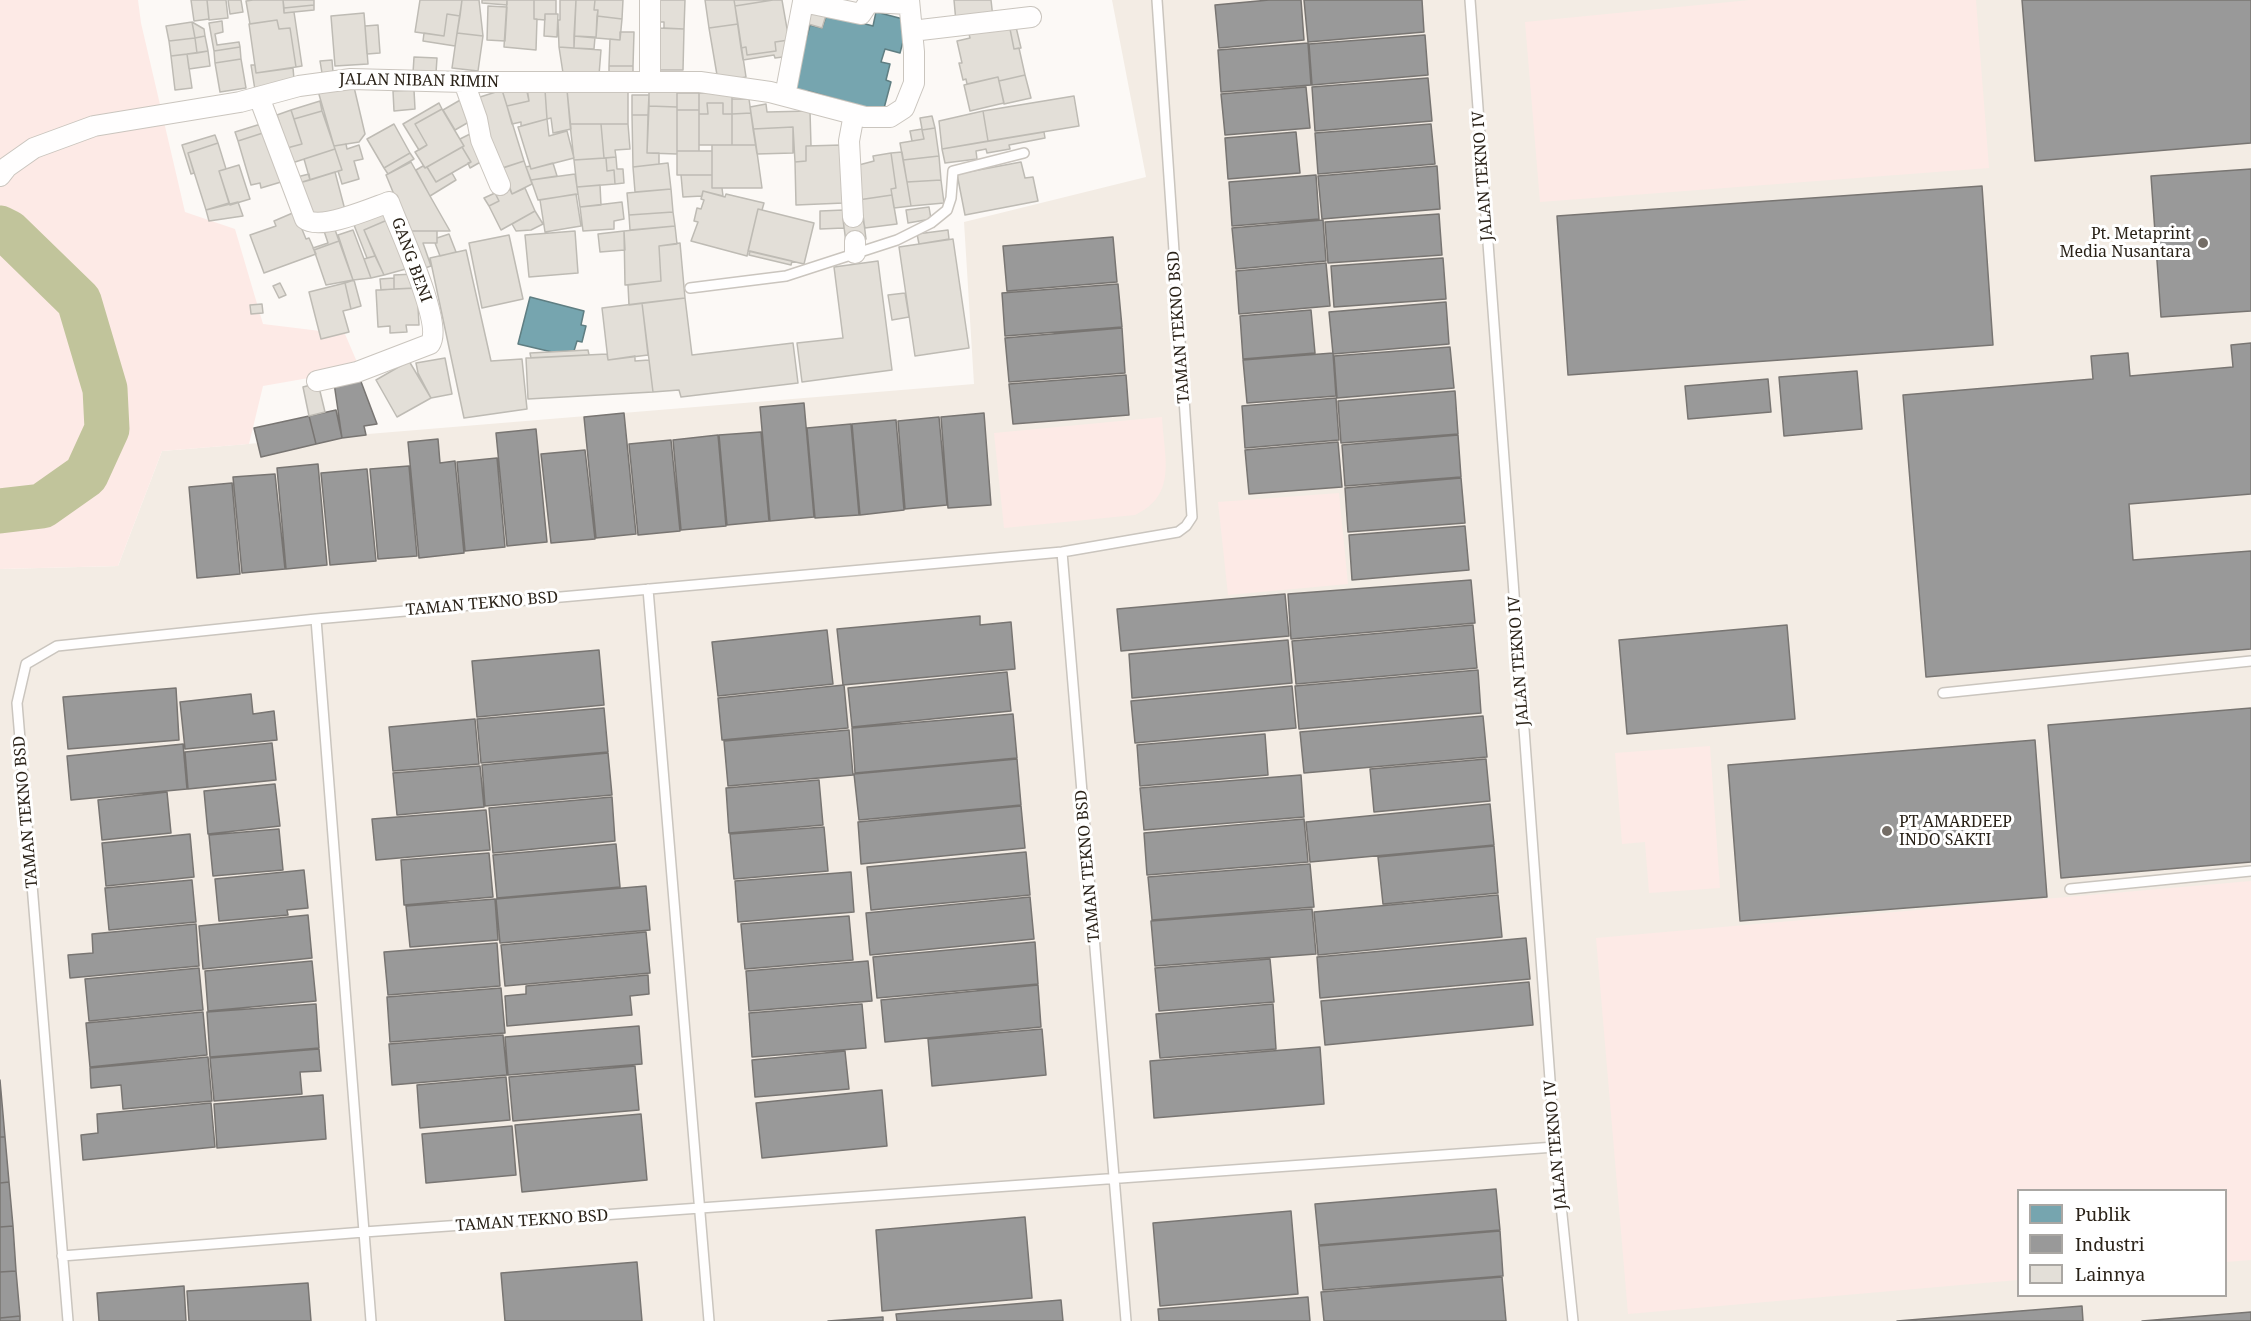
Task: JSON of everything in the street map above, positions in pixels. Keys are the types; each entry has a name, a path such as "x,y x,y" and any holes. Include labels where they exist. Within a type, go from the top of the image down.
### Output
{"street":[{"path":"650,0 650,82"},
{"path":"785,96 803,2 861,14 869,2 909,2"},
{"name":"JALAN NIBAN RIMIN","path":"0,176 8,167 34,148 94,126 229,104 299,86 337,80 700,82 747,87 854,114 883,118 896,115 904,108 914,84 909,2"},
{"path":"912,31 1031,17"},
{"path":"464,82 481,140 500,185"},
{"name":"GANG BENI","path":"259,97 305,219 310,223 322,222 349,216 389,202 423,286 429,308 434,339 430,344 357,372 317,381"},
{"path":"853,217 849,141 854,114"}],"lane":[{"name":"TAMAN TEKNO BSD","path":"68,1321 17,703 26,664 57,646 316,619 1062,552 1178,532 1192,517 1157,0"},
{"name":"JALAN TEKNO IV","path":"1470,0 1555,1147 1573,1321"},
{"path":"690,288 786,276 855,247 897,240 931,224 944,213 950,205 953,171 1024,153"},
{"name":"TAMAN TEKNO BSD","path":"1062,552 1126,1321"},
{"path":"648,589 709,1321"},
{"path":"316,619 371,1321"},
{"path":"1943,693 2251,660"},
{"path":"2070,889 2251,871"},
{"name":"TAMAN TEKNO BSD","path":"62,1256 364,1232 1555,1147"}],"shaded area":[{"path":"0,0 138,0 141,23 185,212 235,229 263,324 345,334 360,369 263,386 249,444 162,451 118,566 0,569"},
{"path":"1112,0 2251,0 2251,1321 0,1321 0,569 118,566 162,451 974,384 964,222 1146,177"},
{"path":"1750,0 1976,0 1989,168 1540,202 1525,22"},
{"path":"1162,417 1165,474 1158,497 1149,507 1135,515 1004,528 994,433"},
{"path":"1339,493 1348,584 1228,595 1218,502"},
{"path":"1710,746 1720,888 1649,893 1645,842 1622,844 1615,753"},
{"path":"2251,881 2251,1260 2227,1262 2227,1189 2017,1189 2017,1280 1628,1314 1596,938"}],"building: Publik":[{"path":"876,12 903,19 905,34 900,53 885,49 881,62 890,64 886,80 891,82 883,112 808,91 806,96 792,92 810,25 822,28 827,14 873,26"},
{"path":"530,297 584,311 581,325 586,326 582,342 577,341 574,351 552,352 518,344"}],"building: Industri":[{"path":"1269,0 1301,0 1304,40 1219,48 1215,5"},
{"path":"1304,0 1422,0 1424,32 1308,42"},
{"path":"2022,0 2251,0 2251,143 2035,161"},
{"path":"1425,35 1428,75 1312,85 1309,44"},
{"path":"1308,43 1311,85 1221,92 1218,50"},
{"path":"1428,78 1432,121 1315,131 1312,87"},
{"path":"1306,87 1310,128 1225,135 1221,94"},
{"path":"1431,124 1435,164 1318,174 1315,133"},
{"path":"1296,132 1300,173 1228,179 1225,138"},
{"path":"1437,166 1440,209 1322,219 1318,176"},
{"name":"Pt. Metaprint Media Nusantara","path":"2251,169 2251,311 2161,317 2151,176"},
{"path":"1316,175 1319,219 1232,226 1229,182"},
{"path":"1982,186 1993,345 1568,375 1557,216"},
{"path":"1439,214 1442,255 1328,263 1325,222"},
{"path":"1323,220 1326,261 1236,269 1232,228"},
{"path":"1113,237 1117,282 1007,291 1003,246"},
{"path":"1443,258 1446,299 1334,307 1331,266"},
{"path":"1326,263 1330,306 1239,314 1236,271"},
{"path":"1118,284 1122,327 1005,336 1002,293"},
{"path":"1446,302 1449,344 1333,354 1329,312"},
{"path":"1311,310 1315,353 1243,359 1240,316"},
{"path":"1122,328 1125,373 1009,382 1005,338"},
{"path":"2251,343 2251,494 2129,504 2133,560 2251,551 2251,649 1926,677 1903,395 2093,379 2091,356 2128,353 2130,376 2233,367 2231,345"},
{"path":"1450,347 1454,388 1337,398 1334,356"},
{"path":"1333,353 1336,396 1247,403 1243,360"},
{"path":"1857,371 1862,429 1784,436 1779,377"},
{"path":"1126,375 1129,415 1013,424 1009,384"},
{"path":"360,379 377,424 364,426 366,435 342,438 334,383"},
{"path":"1768,379 1771,412 1688,419 1685,386"},
{"path":"1455,391 1458,434 1341,443 1338,401"},
{"path":"1336,398 1339,440 1245,448 1242,406"},
{"path":"804,403 814,517 770,521 760,407"},
{"path":"336,410 342,438 316,444 309,416"},
{"path":"624,413 636,534 596,538 584,417"},
{"path":"984,413 991,505 948,508 941,417"},
{"path":"309,416 316,444 261,457 254,428"},
{"path":"939,417 947,505 905,509 898,421"},
{"path":"896,420 904,510 860,515 852,424"},
{"path":"851,424 859,515 815,518 807,428"},
{"path":"536,429 547,542 507,546 496,433"},
{"path":"761,432 769,521 727,525 719,435"},
{"path":"718,435 726,526 681,530 673,440"},
{"path":"1458,435 1461,477 1345,486 1342,445"},
{"path":"438,439 440,463 455,461 464,553 419,558 408,442"},
{"path":"671,440 680,531 638,535 629,444"},
{"path":"1338,442 1342,487 1249,494 1245,450"},
{"path":"585,450 595,539 551,543 541,454"},
{"path":"497,458 505,547 465,551 457,462"},
{"path":"318,464 327,565 286,569 277,468"},
{"path":"409,466 417,556 378,559 370,469"},
{"path":"367,469 376,561 330,565 321,473"},
{"path":"275,474 285,569 242,573 233,477"},
{"path":"1461,478 1465,523 1348,532 1345,488"},
{"path":"232,483 240,574 197,578 189,487"},
{"path":"1465,526 1469,570 1352,580 1349,535"},
{"path":"1471,580 1475,623 1291,639 1288,594"},
{"path":"1285,594 1289,636 1121,651 1117,609"},
{"path":"980,616 980,625 1011,622 1015,669 843,685 837,629"},
{"path":"1473,625 1477,668 1296,684 1292,641"},
{"path":"1787,625 1795,719 1627,734 1619,640"},
{"path":"827,630 833,684 718,696 712,642"},
{"path":"1288,640 1292,683 1132,698 1129,654"},
{"path":"599,650 604,705 477,717 472,661"},
{"path":"1478,670 1481,713 1299,729 1295,686"},
{"path":"1007,672 1011,711 852,727 848,688"},
{"path":"844,685 848,728 722,740 718,698"},
{"path":"1292,686 1296,728 1135,743 1131,701"},
{"path":"176,688 179,740 68,749 63,697"},
{"path":"251,694 253,714 274,711 277,740 185,749 180,702"},
{"path":"604,708 608,752 481,763 477,719"},
{"path":"2251,708 2251,862 2061,878 2048,725"},
{"path":"1013,714 1017,758 855,773 852,728"},
{"path":"1483,716 1487,757 1304,773 1300,732"},
{"path":"475,719 479,764 393,771 389,727"},
{"path":"849,730 853,775 728,786 724,741"},
{"path":"1265,734 1268,775 1140,786 1137,745"},
{"name":"PT AMARDEEP INDO SAKTI","path":"2035,740 2047,897 1740,921 1728,765"},
{"path":"272,743 276,780 188,789 185,752"},
{"path":"183,744 187,789 71,800 67,756"},
{"path":"608,753 612,795 485,806 482,765"},
{"path":"1017,759 1021,805 859,820 854,774"},
{"path":"1486,759 1490,801 1374,812 1370,769"},
{"path":"480,766 484,807 397,815 393,773"},
{"path":"1301,775 1304,817 1144,830 1140,788"},
{"path":"819,780 823,825 729,833 726,788"},
{"path":"275,784 280,826 208,834 204,791"},
{"path":"167,792 171,833 102,840 98,800"},
{"path":"612,797 615,841 493,853 489,808"},
{"path":"1490,804 1494,845 1310,862 1306,822"},
{"path":"1021,806 1025,848 861,864 858,822"},
{"path":"486,810 490,850 376,860 372,819"},
{"path":"1304,819 1308,862 1147,875 1144,833"},
{"path":"824,827 828,871 734,879 730,834"},
{"path":"279,829 283,870 213,876 209,835"},
{"path":"190,834 194,877 106,886 102,843"},
{"path":"616,844 620,887 497,898 493,855"},
{"path":"1494,846 1498,893 1383,904 1378,857"},
{"path":"1026,852 1030,895 871,910 867,867"},
{"path":"489,853 493,897 404,905 401,860"},
{"path":"1310,864 1314,907 1152,920 1148,877"},
{"path":"304,870 308,908 287,910 288,915 219,921 215,879"},
{"path":"851,872 854,912 738,922 735,881"},
{"path":"192,880 196,922 109,930 105,888"},
{"path":"646,886 650,930 500,943 496,899"},
{"path":"1498,895 1502,937 1318,955 1314,912"},
{"path":"1030,897 1034,939 870,955 866,913"},
{"path":"495,899 498,940 410,947 406,906"},
{"path":"1312,909 1316,954 1155,966 1151,921"},
{"path":"308,915 312,958 203,969 199,926"},
{"path":"849,916 853,960 745,969 741,924"},
{"path":"196,924 199,966 70,978 68,955 93,953 92,934"},
{"path":"646,932 650,973 505,986 501,945"},
{"path":"1526,938 1530,979 1320,998 1317,957"},
{"path":"1035,942 1038,984 877,998 873,957"},
{"path":"497,943 500,986 388,995 384,952"},
{"path":"1270,959 1274,1002 1159,1011 1155,968"},
{"path":"312,961 316,1001 208,1011 205,971"},
{"path":"868,961 872,1001 749,1011 746,971"},
{"path":"199,968 203,1010 89,1021 85,979"},
{"path":"648,975 649,994 630,996 632,1015 507,1026 505,996 526,994 526,986"},
{"path":"1529,982 1533,1025 1325,1045 1321,1001"},
{"path":"1038,985 1041,1027 885,1042 881,1000"},
{"path":"501,988 505,1033 390,1042 387,997"},
{"path":"316,1004 319,1048 210,1057 207,1012"},
{"path":"862,1004 866,1048 752,1057 749,1013"},
{"path":"1273,1004 1276,1049 1160,1058 1156,1014"},
{"path":"203,1012 207,1055 90,1067 86,1023"},
{"path":"639,1026 642,1064 508,1075 505,1037"},
{"path":"1042,1029 1046,1075 932,1086 928,1039"},
{"path":"503,1035 507,1075 392,1085 389,1044"},
{"path":"1320,1047 1324,1104 1154,1118 1150,1061"},
{"path":"319,1049 321,1071 300,1072 302,1094 214,1101 210,1058"},
{"path":"845,1051 849,1089 755,1097 752,1060"},
{"path":"208,1057 212,1101 123,1109 121,1085 91,1088 90,1068"},
{"path":"635,1066 639,1110 513,1121 509,1077"},
{"path":"506,1077 510,1120 420,1128 417,1085"},
{"path":"0,1080 5,1137 0,1137"},
{"path":"882,1090 887,1146 762,1158 756,1103"},
{"path":"323,1095 326,1139 217,1148 214,1104"},
{"path":"211,1103 215,1147 83,1160 81,1135 98,1133 97,1114"},
{"path":"641,1114 647,1180 522,1192 515,1125"},
{"path":"512,1126 516,1175 426,1183 422,1134"},
{"path":"0,1137 5,1137 9,1182 0,1183"},
{"path":"9,1182 13,1226 0,1227 0,1183"},
{"path":"1496,1189 1500,1230 1319,1245 1315,1204"},
{"path":"1291,1211 1298,1294 1160,1306 1153,1223"},
{"path":"1025,1217 1032,1298 882,1311 876,1230"},
{"path":"13,1226 16,1271 0,1272 0,1227"},
{"path":"1500,1231 1503,1276 1323,1290 1319,1246"},
{"path":"637,1262 642,1321 505,1321 501,1273"},
{"path":"16,1271 20,1316 0,1318 0,1272"},
{"path":"1502,1277 1506,1321 1324,1321 1321,1292"},
{"path":"308,1283 311,1321 189,1321 187,1291"},
{"path":"184,1286 186,1321 99,1321 97,1293"},
{"path":"1308,1297 1310,1321 1159,1321 1158,1309"},
{"path":"1061,1300 1063,1321 897,1321 896,1314"},
{"path":"2082,1306 2083,1321 1897,1321"},
{"path":"2251,1312 2251,1321 2142,1321"},
{"path":"20,1316 20,1321 0,1321 0,1318"},
{"path":"883,1317 883,1321 828,1321"}],"building: Lainnya":[{"path":"191,0 207,0 209,19 194,21"},
{"path":"207,0 226,0 228,18 209,20"},
{"path":"228,0 241,0 243,12 230,14"},
{"path":"283,0 284,13 294,12 302,66 296,67 290,28 279,29 277,20 250,24 246,1"},
{"path":"283,0 314,0 314,5 284,8"},
{"path":"420,0 462,0 460,16 447,14 444,36 415,32"},
{"path":"462,0 479,0 483,36 457,33"},
{"path":"482,0 507,0 507,5 482,3"},
{"path":"507,0 534,0 534,19 537,19 536,50 504,47"},
{"path":"534,0 556,0 556,14 545,14 545,20 534,19"},
{"path":"560,0 576,0 574,48 559,47"},
{"path":"576,0 595,0 594,10 598,10 596,38 574,36"},
{"path":"595,0 623,0 622,19 597,16 598,10 594,10"},
{"path":"655,0 685,0 684,29 664,28 664,22 655,22"},
{"path":"705,0 734,0 738,24 709,28"},
{"path":"734,0 773,0 735,6"},
{"path":"782,0 789,40 775,42 776,51 747,55 746,47 741,48 735,6"},
{"path":"954,0 991,0 993,18 956,22"},
{"path":"314,5 314,10 284,13 284,8"},
{"path":"488,6 507,7 505,41 487,40"},
{"path":"810,7 827,12 822,28 805,23"},
{"path":"364,13 368,64 335,66 331,16"},
{"path":"447,14 460,16 455,46 423,41 424,33 444,36"},
{"path":"545,14 558,14 557,37 544,36"},
{"path":"597,16 622,19 620,40 596,38"},
{"path":"277,20 279,29 290,28 296,67 256,73 249,24"},
{"path":"222,21 223,32 215,34 217,45 239,42 240,47 214,51 209,23"},
{"path":"192,22 195,38 169,41 166,26"},
{"path":"192,22 204,29 205,36 195,38"},
{"path":"738,24 746,77 720,82 709,28"},
{"path":"378,25 380,53 367,54 365,26"},
{"path":"1016,27 1021,48 1014,49 1010,29"},
{"path":"656,28 684,29 683,70 655,70"},
{"path":"1010,29 1014,49 1019,48 1025,75 999,81 998,77 967,84 966,79 963,80 959,63 962,63 957,41 970,38 969,34"},
{"path":"620,32 634,32 633,66 609,66 610,39 620,40"},
{"path":"457,33 483,36 478,71 452,68"},
{"path":"205,36 208,51 197,53 195,38"},
{"path":"574,36 595,37 594,49 574,48"},
{"path":"195,38 197,53 171,56 169,41"},
{"path":"789,40 791,56 775,58 774,55 743,60 741,48 746,47 747,55 776,51 775,42"},
{"path":"240,47 241,59 215,63 214,51"},
{"path":"559,47 601,50 599,75 563,73"},
{"path":"208,51 210,66 189,69 187,54"},
{"path":"187,54 192,88 175,90 171,56"},
{"path":"414,57 437,58 436,73 413,73"},
{"path":"241,59 246,88 220,92 215,63"},
{"path":"332,60 333,72 322,73 320,61"},
{"path":"251,65 255,65 256,73 293,68 294,79 255,90"},
{"path":"609,66 633,66 633,73 609,72"},
{"path":"1025,75 1031,98 1004,104 999,81"},
{"path":"998,77 1004,103 970,111 964,85"},
{"path":"354,87 365,134 359,142 334,146 318,91"},
{"path":"526,87 529,101 507,106 502,90"},
{"path":"527,88 545,90 547,119 521,126 521,122 512,124 507,106 529,101"},
{"path":"649,88 677,89 677,107 649,106"},
{"path":"414,90 415,109 394,111 393,91"},
{"path":"502,90 524,161 499,169 477,98"},
{"path":"545,90 567,90 571,129 553,133 551,118 547,119"},
{"path":"567,90 628,90 628,124 570,124"},
{"path":"677,93 699,93 699,110 677,110"},
{"path":"699,93 732,93 732,114 723,114 723,103 707,103 708,114 699,114"},
{"path":"632,95 649,95 648,115 632,115"},
{"path":"1074,96 1079,126 988,141 983,111"},
{"path":"462,99 474,119 455,130 443,110"},
{"path":"732,99 749,99 751,113 732,114"},
{"path":"320,101 322,111 294,119 291,110"},
{"path":"439,103 442,109 415,124 427,145 419,150 403,124"},
{"path":"707,103 723,103 723,114 732,114 732,145 699,145 699,114 708,114"},
{"path":"766,104 767,112 810,111 811,146 806,146 806,161 795,162 793,127 753,129 750,107"},
{"path":"649,106 677,107 677,154 647,153"},
{"path":"442,109 464,146 425,168 415,152 427,145 415,124"},
{"path":"291,110 302,144 287,148 277,115"},
{"path":"677,110 699,110 699,151 677,151"},
{"path":"322,111 335,149 292,163 287,148 302,144 294,119"},
{"path":"983,111 988,141 942,149 939,121"},
{"path":"751,113 756,145 732,145 732,114"},
{"path":"632,115 648,115 647,153 659,153 659,164 633,167"},
{"path":"932,116 935,128 922,130 924,139 912,141 910,131 922,129 920,118"},
{"path":"547,119 549,136 567,131 574,158 531,169 518,127"},
{"path":"264,123 266,132 238,141 235,132"},
{"path":"394,124 410,153 384,168 367,139"},
{"path":"570,124 601,124 604,158 574,160"},
{"path":"601,124 628,124 630,149 615,150 616,157 604,158"},
{"path":"793,127 793,153 757,154 753,129"},
{"path":"935,128 939,156 903,160 900,143 924,139 922,130"},
{"path":"266,132 281,182 261,188 260,183 251,185 238,141"},
{"path":"1044,132 1045,138 1009,145 1010,149 987,153 986,149 976,151 977,159 945,163 942,149"},
{"path":"470,134 484,160 470,168 468,163 471,162 460,139"},
{"path":"215,135 218,143 188,153 194,173 191,174 182,145"},
{"path":"218,143 226,169 219,171 229,203 206,210 188,153"},
{"path":"346,144 347,149 359,145 363,159 354,161 359,179 342,184 338,171 342,170 334,146"},
{"path":"712,145 756,145 762,188 712,188"},
{"path":"842,145 844,203 796,205 795,162 806,161 806,146"},
{"path":"462,147 471,162 436,182 427,167"},
{"path":"335,149 342,170 310,180 304,159"},
{"path":"677,151 712,151 712,175 677,175"},
{"path":"902,152 911,206 894,208 891,189 896,188 891,153"},
{"path":"410,153 414,159 388,174 384,168"},
{"path":"891,153 896,188 891,189 892,195 858,200 855,166 874,161 873,156"},
{"path":"939,156 941,180 907,182 903,160"},
{"path":"616,157 617,169 623,169 624,183 615,184 614,170 607,171 606,158"},
{"path":"606,158 607,171 614,170 615,184 577,187 574,160"},
{"path":"524,161 532,184 512,194 503,168"},
{"path":"411,162 450,231 409,231 386,175"},
{"path":"1021,162 1025,178 1033,177 1038,201 965,215 957,174"},
{"path":"553,163 557,176 531,180 526,167 530,166 531,169"},
{"path":"668,163 671,189 635,192 633,167"},
{"path":"239,165 250,199 230,205 219,171"},
{"path":"423,166 427,167 436,182 452,173 456,180 430,196 416,170"},
{"path":"335,172 345,210 318,217 306,211 299,183"},
{"path":"309,174 310,180 299,183 297,177"},
{"path":"575,174 578,194 538,200 531,180"},
{"path":"681,175 712,175 712,188 722,188 723,196 703,191 702,196 683,197"},
{"path":"941,180 944,203 911,206 907,182"},
{"path":"600,185 601,205 580,207 577,187"},
{"path":"508,186 512,194 525,188 535,211 501,230 489,206 499,201 495,193"},
{"path":"671,189 673,212 629,215 627,193"},
{"path":"703,191 764,203 762,210 758,209 747,256 691,241 698,222 694,221 697,208 701,209 704,200 701,199"},
{"path":"495,193 499,201 489,206 484,198"},
{"path":"576,194 581,226 545,232 540,200"},
{"path":"892,195 897,224 865,228 858,200"},
{"path":"238,202 243,216 209,221 206,210"},
{"path":"622,202 624,219 614,221 614,229 583,231 580,207"},
{"path":"929,207 931,219 908,223 906,210"},
{"path":"758,209 814,223 804,264 748,251"},
{"path":"844,210 844,228 820,229 820,211"},
{"path":"389,211 392,218 364,230 375,256 367,258 354,225"},
{"path":"535,211 543,224 531,230 516,231 512,224"},
{"path":"295,212 306,239 309,238 316,254 264,273 250,235 276,226 274,221"},
{"path":"673,212 675,226 630,230 629,215"},
{"path":"863,215 866,239 846,243 843,219"},
{"path":"392,218 413,267 384,275 364,230"},
{"path":"333,224 339,241 314,250 313,248 328,243 322,225"},
{"path":"675,226 677,244 659,246 661,281 625,285 624,231"},
{"path":"353,230 371,278 353,280 338,235"},
{"path":"948,230 949,239 919,244 917,234"},
{"path":"409,231 437,231 437,243 423,243 431,266 422,269"},
{"path":"575,231 578,273 529,277 525,235"},
{"path":"624,231 625,250 600,252 598,234"},
{"path":"449,234 456,252 440,256 435,243 437,243 437,238"},
{"path":"509,235 523,299 482,308 469,243"},
{"path":"953,239 969,348 915,356 899,247"},
{"path":"339,241 353,280 326,285 314,250"},
{"path":"680,243 685,298 629,305 628,285 661,281 659,246"},
{"path":"466,250 491,361 522,359 527,409 464,418 430,258"},
{"path":"750,251 792,261 791,265 749,255"},
{"path":"375,256 384,275 371,278 364,259"},
{"path":"878,261 892,370 802,382 797,343 843,338 834,267"},
{"path":"414,274 415,288 394,289 394,275"},
{"path":"394,278 394,289 381,290 380,279"},
{"path":"354,280 361,306 351,309 345,283"},
{"path":"280,283 286,295 279,298 273,286"},
{"path":"345,283 351,309 343,311 349,332 321,339 309,292"},
{"path":"417,288 419,325 406,325 407,332 390,333 390,326 378,327 376,290"},
{"path":"905,293 909,317 892,320 888,295"},
{"path":"685,298 692,355 793,343 798,383 681,397 679,390 653,392 642,303"},
{"path":"642,303 648,355 608,360 602,308"},
{"path":"262,304 263,313 251,314 250,305"},
{"path":"588,350 589,355 531,358 530,353"},
{"path":"607,354 608,360 635,356 635,361 649,360 653,392 528,399 526,358"},
{"path":"445,358 452,394 431,398 418,373 416,363"},
{"path":"409,361 431,398 397,417 376,380"},
{"path":"318,383 325,412 309,416 303,387"}],"waterway":[{"path":"0,228 8,232 79,301 105,389 107,429 86,475 42,506 0,511"}],"place":[{"name":"Pt. Metaprint Media Nusantara","path":"2203,243"},
{"name":"PT AMARDEEP INDO SAKTI","path":"1887,831"}]}
